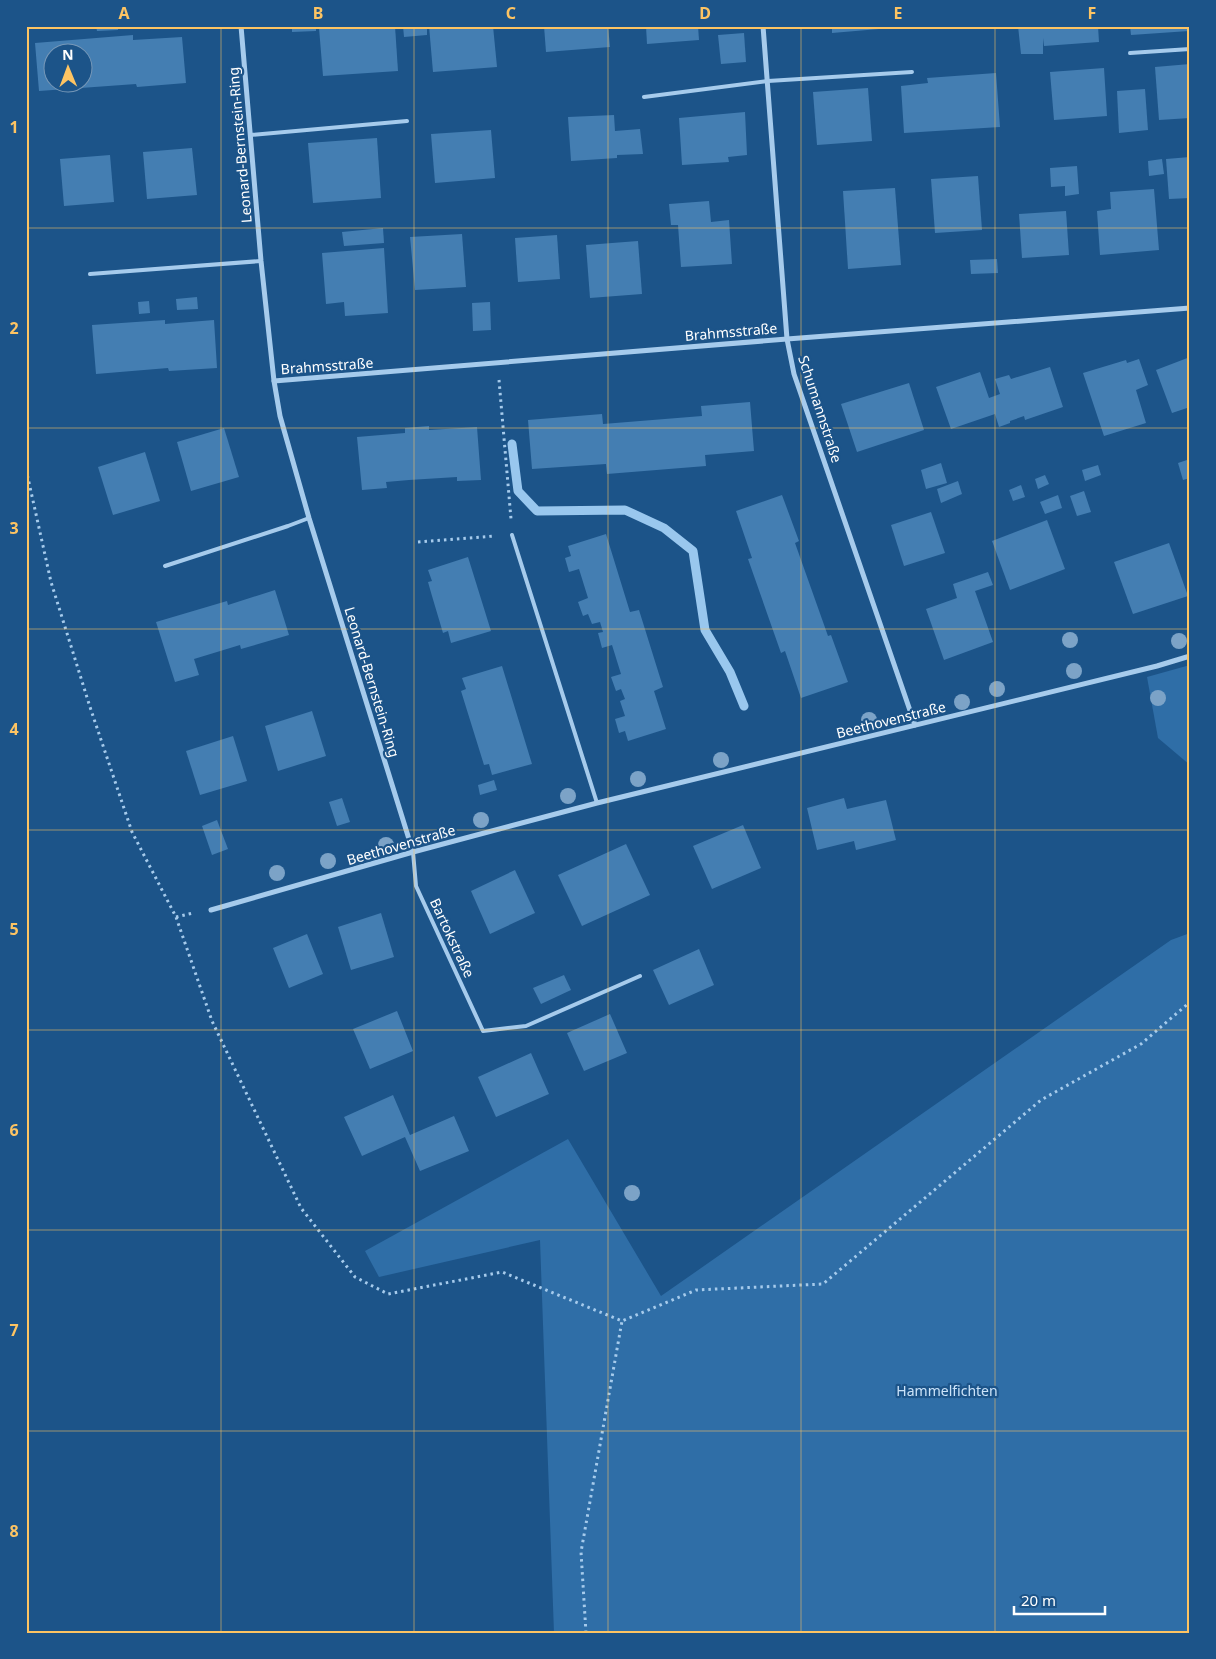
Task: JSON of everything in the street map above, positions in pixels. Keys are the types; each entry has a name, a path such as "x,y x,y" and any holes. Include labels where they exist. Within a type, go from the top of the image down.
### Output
{"street":[{"name":"Leonard-Bernstein-Ring","path":"241,26 261,261 274,381 280,416 309,518 413,852"},
{"name":"Schumannstraße","path":"763,26 788,338 794,374 915,725"},
{"name":"Brahmsstraße","path":"274,381 788,338 1190,308"},
{"name":"Beethovenstraße","path":"211,910 413,852 597,803 1157,666 1190,656"}],"lane":[{"path":"1130,53 1190,49"},
{"path":"644,97 768,81 912,72"},
{"path":"250,135 407,121"},
{"path":"90,274 261,261"},
{"path":"165,566 309,518"},
{"path":"512,534 597,803"},
{"name":"Bartokstraße","path":"413,852 416,886 483,1031 526,1026 640,976"}],"path":[{"path":"418,542 512,534 498,362"},
{"path":"26,469 51,582 132,832 176,917 212,1020 301,1208 355,1276 388,1294 502,1272 622,1321 696,1290 823,1284 1041,1100 1141,1044 1190,1002"},
{"path":"586,1633 581,1552 622,1321"}],"green space":[{"path":"1190,665 1190,765 1158,738 1147,677"},
{"name":"Hammelfichten","path":"1190,933 1190,1633 554,1633 540,1240 379,1277 365,1251 568,1139 661,1296 1171,940"}],"building":[{"path":"96,26 118,26 118,30 97,31"},
{"path":"292,26 316,26 316,31 292,32"},
{"path":"335,26 395,26 398,71 323,76 319,28"},
{"path":"403,26 427,26 427,35 404,37"},
{"path":"429,26 493,26 497,67 433,72"},
{"path":"544,26 608,26 610,47 546,52"},
{"path":"646,26 698,26 699,40 647,44"},
{"path":"832,26 879,26 879,29 832,33"},
{"path":"1018,26 1098,26 1099,42 1044,46 1043,38 1043,54 1021,54"},
{"path":"1130,26 1189,26 1189,31 1131,35"},
{"path":"744,33 746,62 721,64 718,35"},
{"path":"133,35 133,40 182,37 186,83 137,87 136,84 92,87 92,42 47,42"},
{"path":"42,42 42,91 39,91 35,43"},
{"path":"1190,64 1190,118 1159,120 1155,67"},
{"path":"1104,68 1107,116 1054,120 1050,72"},
{"path":"996,73 1000,127 904,133 901,86 928,83 927,78"},
{"path":"868,88 872,141 817,145 813,92"},
{"path":"1145,89 1148,130 1119,133 1117,91"},
{"path":"745,112 747,155 728,157 729,162 682,165 679,118"},
{"path":"614,115 615,131 640,129 643,154 617,155 617,158 571,161 568,117"},
{"path":"491,130 495,178 435,183 431,134"},
{"path":"377,138 381,198 313,203 308,143"},
{"path":"192,148 197,195 147,199 143,152"},
{"path":"110,155 114,202 64,206 60,159"},
{"path":"1190,157 1190,198 1169,199 1166,159"},
{"path":"1162,159 1164,174 1149,176 1148,161"},
{"path":"1077,166 1079,194 1065,196 1065,186 1051,187 1050,168"},
{"path":"978,176 982,230 935,233 931,179"},
{"path":"895,188 901,265 848,269 843,191"},
{"path":"1154,189 1159,250 1100,255 1097,211 1111,209 1110,192"},
{"path":"709,201 711,222 729,220 732,264 681,267 678,225 671,225 669,204"},
{"path":"1066,211 1069,255 1022,258 1019,214"},
{"path":"383,228 384,243 344,246 342,232"},
{"path":"462,234 466,287 415,290 410,237"},
{"path":"557,235 560,279 518,282 515,238"},
{"path":"638,241 642,294 590,298 586,245"},
{"path":"384,248 388,313 345,316 344,302 326,304 322,253"},
{"path":"997,259 998,273 971,274 970,260"},
{"path":"197,297 198,309 177,310 176,299"},
{"path":"149,301 150,313 139,314 138,302"},
{"path":"490,302 491,330 473,331 472,303"},
{"path":"165,320 165,324 214,320 217,368 169,371 168,368 96,374 92,325"},
{"path":"1190,357 1190,407 1172,413 1156,370"},
{"path":"1139,359 1148,385 1136,390 1146,423 1104,436 1083,373 1126,360 1127,363"},
{"path":"1050,367 1063,407 1025,420 1024,416 999,427 995,414 951,429 936,387 980,372 989,398 1000,394 995,379 1009,375 1011,379"},
{"path":"909,383 924,430 857,452 841,404"},
{"path":"750,402 754,451 705,455 706,466 607,474 606,464 532,469 528,420 602,414 603,424 702,416 701,406"},
{"path":"429,426 429,430 477,427 481,480 457,481 457,477 409,480 386,482 387,488 362,490 357,437 405,433 405,428"},
{"path":"224,428 239,477 191,491 177,442"},
{"path":"145,452 160,501 113,515 98,467"},
{"path":"1190,459 1190,478 1183,480 1178,463"},
{"path":"941,463 947,483 926,489 921,470"},
{"path":"1098,465 1101,475 1085,481 1082,470"},
{"path":"1045,475 1049,484 1038,489 1035,479"},
{"path":"958,481 962,494 941,503 937,489"},
{"path":"1021,485 1025,497 1013,501 1009,490"},
{"path":"1084,491 1091,512 1077,516 1070,496"},
{"path":"782,495 799,541 795,543 828,636 831,635 848,682 801,698 785,651 781,653 748,559 752,558 736,511"},
{"path":"1058,495 1062,508 1045,514 1040,502"},
{"path":"931,512 945,553 904,566 891,525"},
{"path":"1047,520 1065,569 1010,590 992,541"},
{"path":"606,534 630,612 639,610 663,687 654,691 666,729 628,741 625,731 619,733 615,719 625,716 620,701 625,699 621,689 616,691 611,677 621,674 612,645 602,648 598,633 603,632 600,622 592,624 588,614 583,616 578,602 588,598 579,569 569,572 565,558 571,556 568,546"},
{"path":"1169,543 1188,596 1133,614 1114,562"},
{"path":"468,557 491,631 451,643 448,631 443,633 428,582 432,581 428,570"},
{"path":"988,572 993,585 975,591 993,642 944,660 926,609 957,598 953,584"},
{"path":"275,590 289,635 241,649 240,645 194,659 199,675 175,682 156,622 227,601 228,605"},
{"path":"502,666 532,764 492,775 489,764 484,765 461,691 466,689 462,678"},
{"path":"312,711 326,756 278,771 265,726"},
{"path":"233,736 247,781 200,795 186,751"},
{"path":"494,780 497,790 480,795 478,785"},
{"path":"342,798 350,822 337,826 329,802"},
{"path":"844,798 847,809 886,800 896,840 856,850 854,841 817,850 807,808"},
{"path":"217,820 228,849 212,855 202,826"},
{"path":"743,825 761,868 712,889 693,846"},
{"path":"626,844 650,895 582,926 558,875"},
{"path":"515,870 535,913 490,934 471,891"},
{"path":"381,913 394,957 351,970 338,927"},
{"path":"307,934 323,974 289,988 273,948"},
{"path":"699,949 714,985 669,1005 653,970"},
{"path":"564,975 571,990 541,1004 533,988"},
{"path":"397,1011 413,1051 370,1069 353,1029"},
{"path":"610,1014 627,1053 584,1071 567,1033"},
{"path":"531,1053 549,1094 496,1117 478,1077"},
{"path":"393,1095 410,1135 454,1116 469,1151 420,1171 405,1137 362,1156 344,1117"}],"waterway":[{"path":"512,444 518,491 537,511 625,510 664,528 693,551 705,630 730,672 744,706"}]}
